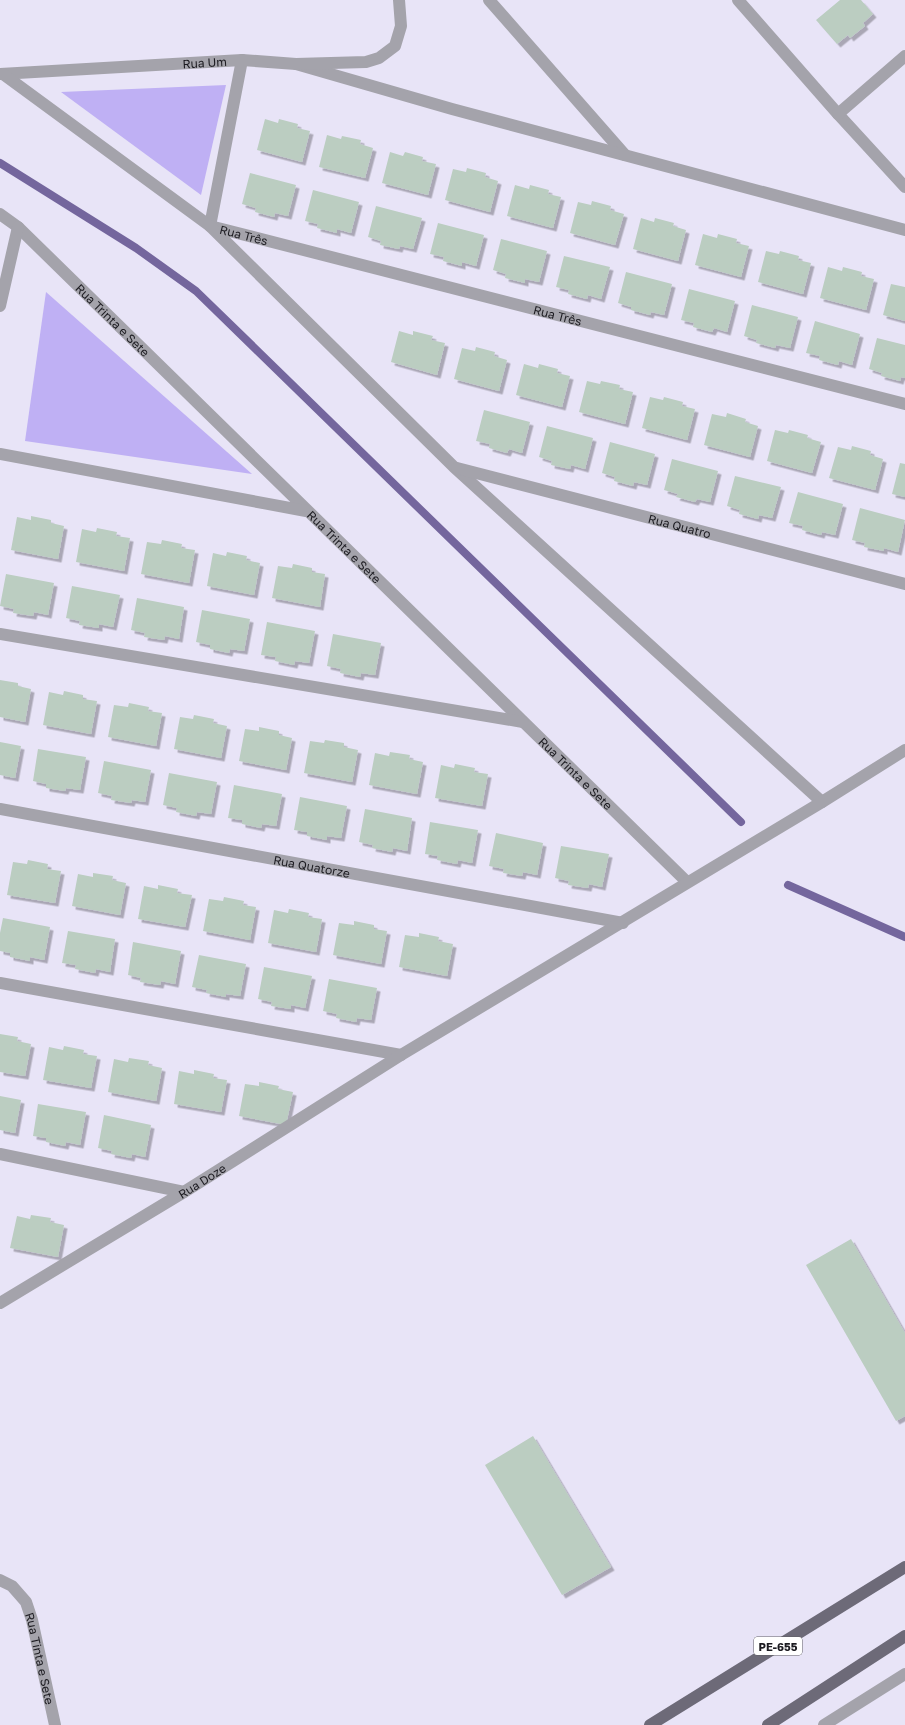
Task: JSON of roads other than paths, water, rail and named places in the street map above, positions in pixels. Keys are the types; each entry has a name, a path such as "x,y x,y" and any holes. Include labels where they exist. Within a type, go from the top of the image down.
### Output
{"main road":[{"name":"PE-655","path":"650,1725 905,1567"},
{"path":"768,1725 905,1636"}],"street":[{"name":"Rua Um","path":"1,74 242,60 296,64 366,62 379,58 395,46 399,37 401,26 399,0"},
{"path":"489,0 625,155"},
{"path":"738,0 838,114 905,187"},
{"path":"838,114 905,56"},
{"path":"210,226 242,60"},
{"path":"296,64 452,109 905,230"},
{"path":"1,74 210,226 454,467 822,802"},
{"name":"Rua Trinta e Sete","path":"0,214 18,227 306,511 687,882"},
{"name":"Rua Três","path":"210,226 905,404"},
{"path":"0,306 18,227"},
{"path":"0,454 306,511"},
{"name":"Rua Quatro","path":"454,467 905,584"},
{"path":"0,634 523,722"},
{"name":"Rua Doze","path":"0,1303 184,1192 401,1055 623,923 687,882 822,802 905,750"},
{"name":"Rua Quatorze","path":"0,809 623,923"},
{"path":"0,983 401,1055"},
{"path":"0,1154 184,1192"},
{"name":"Rua Tinta e Sete","path":"0,1580 12,1586 26,1602 32,1620 55,1725"},
{"path":"824,1725 905,1674"}],"waterway":[{"path":"0,163 136,248 196,291 741,822"},
{"path":"788,885 905,937"}]}
